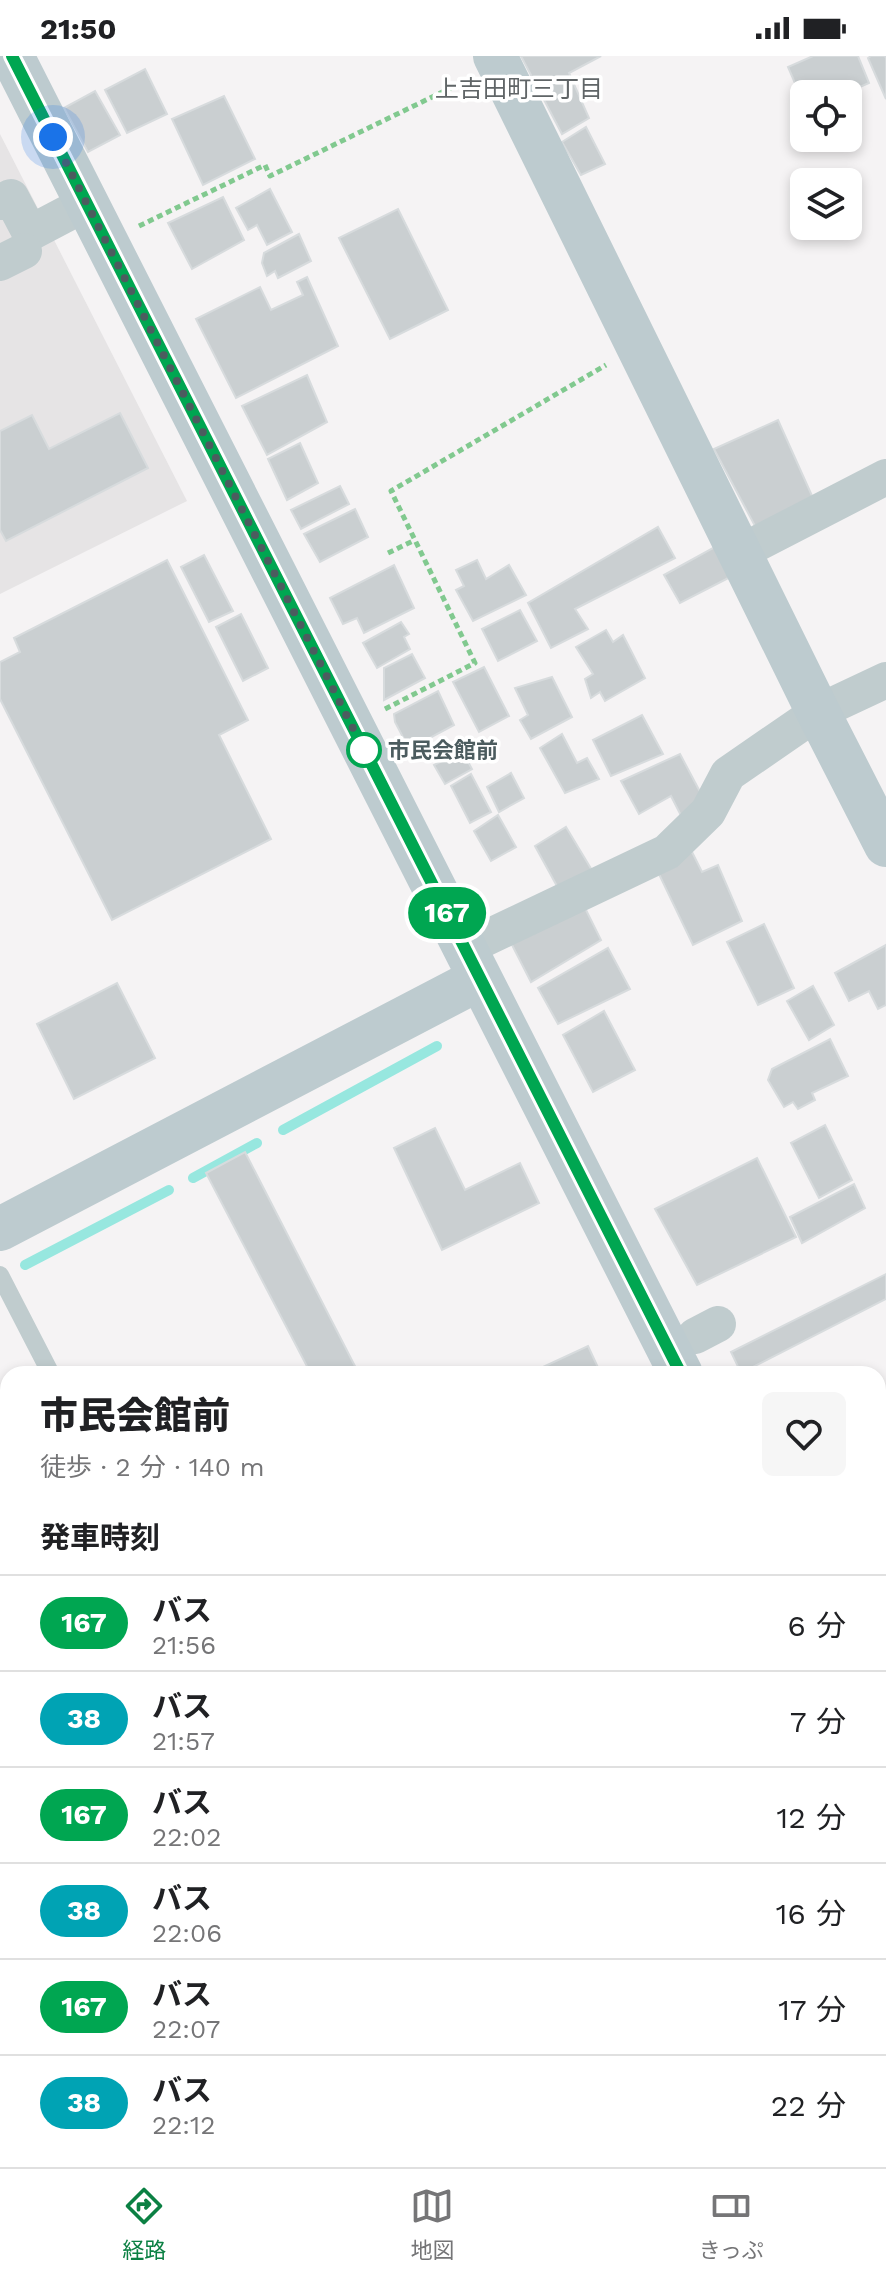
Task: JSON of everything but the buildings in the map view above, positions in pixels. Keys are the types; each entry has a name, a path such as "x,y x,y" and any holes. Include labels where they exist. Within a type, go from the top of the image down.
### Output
{"main road":[{"path":"12,56 472,964 698,1345"},
{"path":"497,60 886,845"},
{"path":"0,1229 472,964"}],"street":[{"path":"0,202 11,197 30,233 87,203"},
{"path":"739,553 886,477"},
{"path":"472,964 667,852 708,812 728,774 818,712 886,680"}],"lane":[{"path":"0,1275 47,1366"}],"path":[{"path":"127,232 265,165 270,176 497,60"},
{"path":"352,726 475,663 391,491 638,346"},
{"path":"388,553 415,540"}],"shaded area":[{"path":"0,134 187,501 0,594"}],"waterway":[{"path":"283,1130 437,1046"},
{"path":"193,1178 257,1143"},
{"path":"25,1265 169,1190"}],"bus line":[{"name":"167","path":"12,56 677,1366"}],"place":[{"name":"市民会館前","path":"364,750"}],"district":[{"name":"上吉田町三丁目","path":"519,89"}],"route":[{"path":"53,137 364,750"}]}
